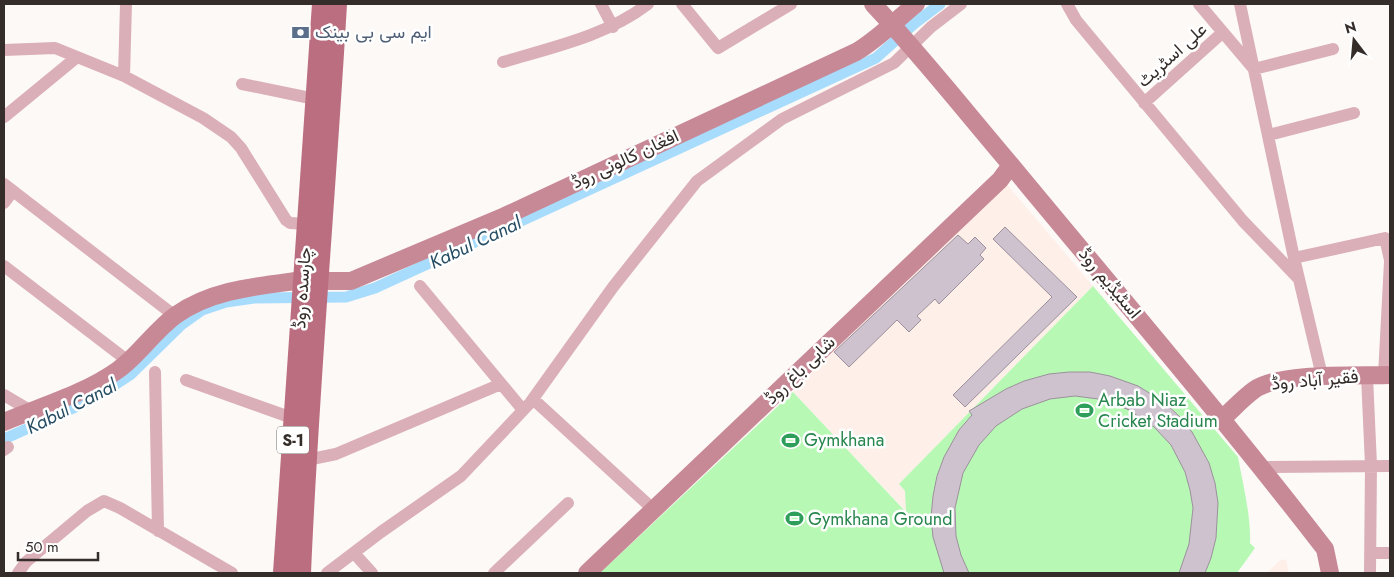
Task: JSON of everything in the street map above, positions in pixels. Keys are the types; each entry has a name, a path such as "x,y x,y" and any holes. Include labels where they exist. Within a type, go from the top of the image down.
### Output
{"main road":[{"name":"چارسدہ روڈ","path":"301,573 307,460 310,293 307,224 322,4"},
{"name":"چارسدہ روڈ","path":"283,573 295,420 310,293 337,4"},
{"name":"اسٹیڈیم روڈ","path":"873,4 959,102 1223,418 1325,549 1330,573"},
{"name":"افغان کالونی روڈ","path":"4,422 99,382 119,369 175,316 209,297 253,286 310,293 351,281 505,216 856,52 893,26 916,4"},
{"name":"شاہی باغ روڈ","path":"588,573 1000,180 1011,165"},
{"name":"فقیر آباد روڈ","path":"1223,418 1255,389 1273,381 1322,376 1380,376"}],"street":[{"path":"124,76 126,4"},
{"path":"600,4 614,27"},
{"path":"503,62 566,44 614,27 648,4"},
{"path":"682,4 718,48 791,4"},
{"path":"327,573 381,532 461,476 533,399 613,287 697,181 782,119 894,63 910,46 961,4"},
{"path":"1067,4 1076,20 1243,221 1300,280"},
{"path":"1199,4 1254,69"},
{"path":"1240,4 1294,258 1322,376"},
{"name":"علی اسٹریٹ","path":"1144,102 1222,33"},
{"path":"4,50 55,48 124,76 204,118 231,137 241,148 286,220 290,223 307,224"},
{"path":"1254,69 1333,49"},
{"path":"4,117 77,57"},
{"path":"242,84 315,99"},
{"path":"1269,135 1354,113"},
{"path":"4,203 8,187 175,316"},
{"path":"1294,258 1385,238 1390,261 1371,465 1370,573"},
{"path":"4,266 128,360"},
{"path":"420,286 523,410"},
{"path":"155,372 158,531"},
{"path":"186,380 295,420"},
{"path":"307,460 336,454 501,384"},
{"path":"4,394 31,411"},
{"path":"533,399 654,510"},
{"path":"1261,466 1390,466"},
{"path":"18,573 26,562 87,510 104,501 120,508 232,573"},
{"path":"494,573 568,502"},
{"path":"354,553 372,573"},
{"path":"1371,553 1390,553"}],"shaded area":[{"path":"1004,181 1093,286 899,484 905,491 907,512 793,392"},
{"path":"1286,559 1289,573 1267,573 1279,561"}],"green space":[{"name":"Arbab Niaz Cricket Stadium","path":"1093,286 1238,457 1248,511 1250,543 1255,548 1237,573 600,573 793,392 906,512 905,491 899,484"}],"building":[{"path":"1005,227 1077,297 965,407 953,395 1052,297 993,239"},
{"path":"958,235 968,244 975,237 986,248 980,255 984,259 939,304 935,299 917,316 921,320 909,332 897,320 849,367 834,352"},
{"path":"1090,372 1110,376 1138,386 1164,402 1192,432 1209,463 1218,503 1216,538 1205,573 1179,573 1189,544 1193,508 1185,472 1171,445 1154,427 1129,410 1106,400 1075,396 1050,399 1022,409 996,426 979,445 963,473 955,508 956,536 961,555 969,573 944,573 933,537 931,517 933,496 937,476 944,457 959,430 972,415 969,411 1006,389 1024,381 1049,374"}],"waterway":[{"name":"Kabul Canal","path":"4,439 80,405 107,390 130,375 181,325 202,310 226,302 254,298 346,297 375,288 876,58 915,23 940,4"}],"place":[{"name":"ایم سی بی بینک","path":"301,32"},
{"name":"Arbab Niaz Cricket Stadium","path":"1084,410"},
{"name":"Gymkhana","path":"790,440"},
{"name":"Gymkhana Ground","path":"794,519"}]}
